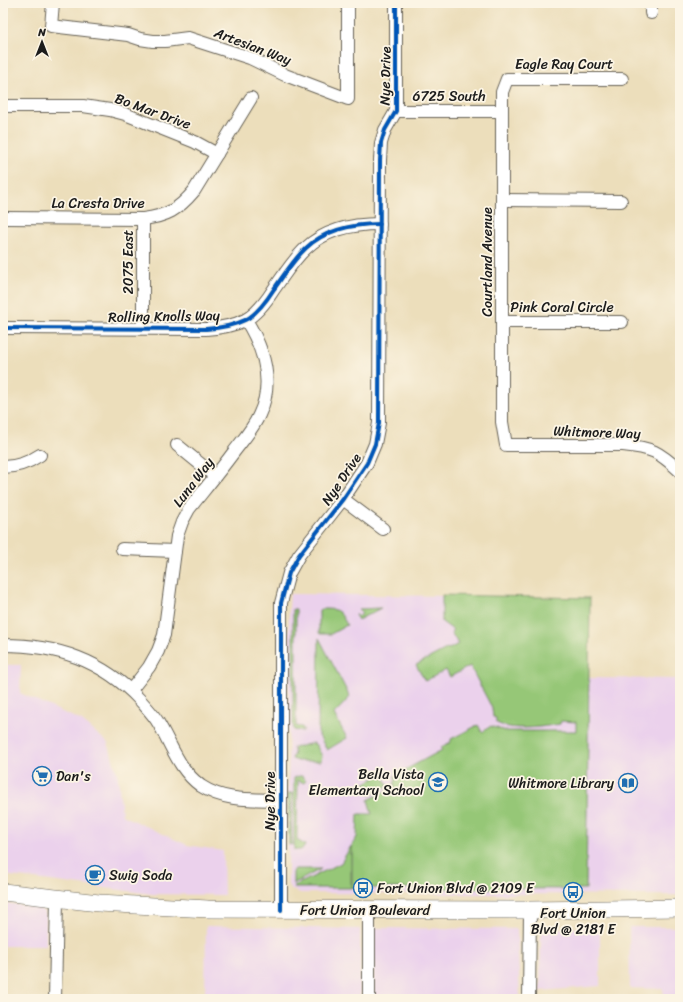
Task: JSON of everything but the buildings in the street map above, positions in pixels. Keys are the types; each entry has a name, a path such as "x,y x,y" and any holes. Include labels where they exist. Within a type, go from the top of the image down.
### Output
{"main road":[{"name":"Fort Union Boulevard","path":"3,892 57,899 176,908 281,910 530,910 680,908"}],"street":[{"name":"Artesian Way","path":"53,3 51,26 128,35 154,41 188,38 250,58 285,75 348,99 348,3"},
{"name":"Nye Drive","path":"281,910 281,610 283,591 289,573 299,555 343,499 367,464 375,444 379,423 381,143 385,130 396,111 396,3"},
{"name":"Eagle Ray Court","path":"507,79 622,79"},
{"name":"Courtland Avenue","path":"506,445 502,422 502,92 507,79"},
{"name":"La Cresta Drive","path":"3,218 143,219 159,217 188,199 251,98"},
{"name":"Bo Mar Drive","path":"3,106 83,106 110,110 195,142 217,154"},
{"name":"6725 South","path":"396,111 502,111"},
{"path":"502,200 621,201"},
{"name":"2075 East","path":"143,219 143,328"},
{"name":"Rolling Knolls Way","path":"3,328 206,329 234,325 246,320 256,312 295,260 307,247 321,237 355,225 380,224"},
{"name":"Luna Way","path":"131,690 149,667 158,651 164,635 177,536 182,522 189,509 251,430 265,399 267,381 265,363 260,344 246,320"},
{"name":"Pink Coral Circle","path":"502,322 622,322"},
{"path":"177,445 216,476"},
{"name":"Whitmore Way","path":"506,445 623,445 642,447 658,452 680,471"},
{"path":"3,467 26,463 40,456"},
{"path":"343,499 383,529"},
{"path":"122,550 175,551"},
{"path":"3,645 46,648 72,654 92,663 112,675 131,690 158,723 187,774 202,786 221,796 242,799 281,800"},
{"path":"56,999 57,899"},
{"path":"369,910 369,999"},
{"path":"530,910 530,999"}],"shaded area":[{"name":"Bella Vista Elementary School","path":"290,594 590,598 589,678 680,679 680,895 301,893 292,890 288,885"},
{"path":"3,665 21,665 20,693 82,721 108,743 118,776 122,815 187,845 223,851 224,895 152,894 3,875"},
{"path":"3,903 38,907 43,911 46,915 46,946 3,946"},
{"path":"206,926 360,929 360,998 205,999"},
{"path":"600,927 600,986 540,991 541,932 544,929"},
{"path":"629,927 680,927 680,999 664,999 663,989 630,988"},
{"path":"374,928 517,929 520,999 374,999"}],"green space":[{"path":"442,595 590,598 586,889 352,888 352,845 357,837 358,814 372,814 368,800 395,786 394,784 396,779 394,776 442,750 441,747 451,742 451,739 478,725 482,732 491,726 505,731 576,731 576,722 561,721 560,724 518,728 509,727 495,722 496,718 493,717 492,708 470,666 450,677 446,670 425,681 416,665 458,644 451,632 453,630 442,622"},
{"path":"381,608 358,620 355,615 356,614 359,617 362,613 359,609"},
{"path":"293,609 296,609 296,726 302,727 303,731 294,730 293,725"},
{"path":"332,609 338,611 347,625 331,634 320,634 319,610"},
{"path":"319,638 350,697 334,714 347,738 327,750 318,734"},
{"path":"313,743 316,745 322,756 321,761 298,761 292,759 294,753 293,748"},
{"path":"382,774 388,786 370,795 364,784"},
{"path":"302,776 306,781 304,783 298,780 297,840 305,845 302,849 294,850 294,778"},
{"path":"292,793 292,844 289,845 288,794"},
{"path":"351,846 351,888 293,888 294,886 341,863"},
{"path":"295,869 321,869 293,884 293,871"}],"cycle path":[{"path":"281,910 281,603 289,573 299,555 343,499 367,463 375,444 379,423 380,160 381,143 385,130 396,111 396,3"},
{"path":"3,328 206,329 231,325 245,320 258,310 297,258 306,248 322,236 350,227 380,224"}],"place":[{"name":"Dan's","path":"42,776"},
{"name":"Bella Vista Elementary School","path":"438,782"},
{"name":"Whitmore Library","path":"628,783"},
{"name":"Swig Soda","path":"95,875"},
{"name":"Fort Union Blvd @ 2109 E","path":"363,888"},
{"name":"Fort Union Blvd @ 2181 E","path":"573,892"}]}
